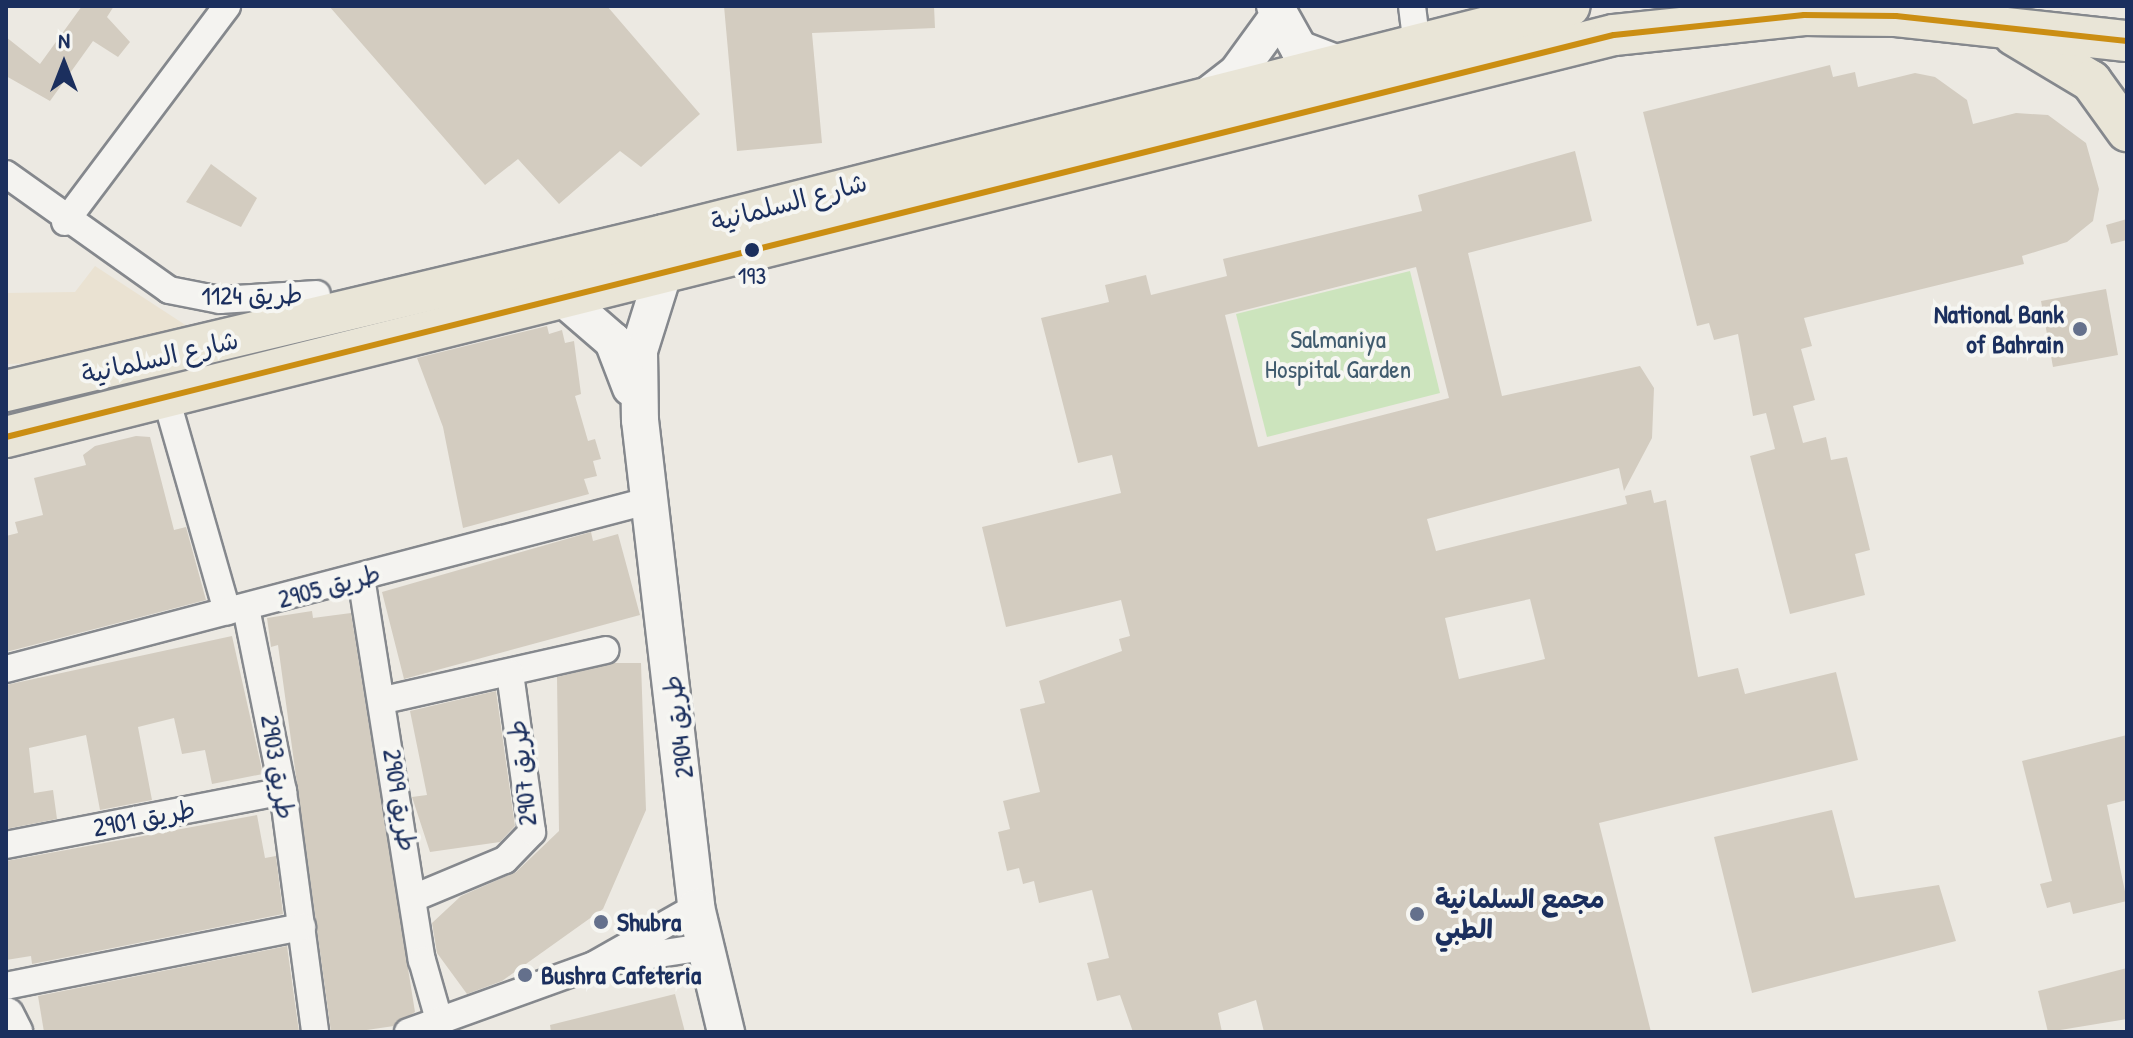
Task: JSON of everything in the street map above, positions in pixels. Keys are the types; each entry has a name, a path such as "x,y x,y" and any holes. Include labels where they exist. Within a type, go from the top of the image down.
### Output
{"main road":[{"name":"شارع السلمانية","path":"7,392 664,235 1336,63 1414,23 1570,6"},
{"name":"شارع السلمانية","path":"6,437 1614,35 1804,15 2000,27 2127,41"},
{"path":"2000,27 2091,81 2127,131"}],"street":[{"path":"65,222 227,6"},
{"path":"1210,94 1237,73 1276,12 1299,49 1336,63"},
{"name":"طريق 1124","path":"6,174 65,222 169,290 193,297 317,294"},
{"name":"طريق 2904","path":"664,271 639,351 640,420 696,907 726,1032"},
{"name":"طريق 2904","path":"562,297 613,341 640,420"},
{"name":"طريق 2903","path":"166,398 236,610 283,791 315,1032"},
{"name":"طريق 2905","path":"6,669 651,500"},
{"name":"طريق 2909","path":"361,577 416,897 422,960 440,1023"},
{"path":"384,700 510,674 605,650"},
{"name":"طريق 2907","path":"416,897 505,860 532,832 510,674"},
{"name":"طريق 2901","path":"6,845 283,791"},
{"path":"408,1032 594,965 696,907"},
{"path":"6,986 302,927"},
{"path":"594,965 705,947"},
{"path":"6,1016 14,1032"}],"shaded area":[{"path":"95,266 190,328 159,360 6,364 6,293 75,292"}],"green space":[{"name":"Salmaniya Hospital Garden","path":"1410,271 1440,393 1267,437 1236,314"}],"building":[{"path":"82,6 114,6 107,17 130,42 118,57 93,41 50,101 6,76 6,37 40,64"},
{"path":"329,6 607,6 700,114 641,167 620,151 559,204 518,159 485,185"},
{"path":"724,6 934,6 935,28 812,33 822,143 737,151"},
{"path":"1830,65 1833,77 1855,72 1858,87 1915,73 1935,77 1967,100 1973,124 2016,113 2048,115 2086,143 2099,189 2093,221 2067,242 2022,256 2024,264 1804,318 1812,346 1801,349 1815,400 1793,406 1803,443 1826,437 1831,460 1847,457 1870,550 1855,554 1865,595 1790,614 1750,456 1775,449 1766,413 1753,416 1738,334 1714,340 1709,323 1697,326 1643,112"},
{"path":"1575,151 1592,221 1468,253 1502,396 1640,366 1654,388 1652,438 1624,491 1619,468 1427,519 1436,551 1627,504 1625,496 1651,490 1654,503 1666,500 1698,677 1738,668 1745,694 1836,672 1858,760 1599,823 1651,1032 1264,1032 1256,1000 1218,1013 1222,1032 1133,1032 1120,995 1097,1001 1087,963 1109,958 1092,890 1039,903 1034,881 1023,884 1019,868 1007,871 998,832 1010,829 1003,801 1040,792 1020,709 1045,703 1039,681 1122,651 1119,639 1130,636 1121,600 1006,627 982,527 1121,493 1112,455 1078,463 1041,318 1109,302 1105,285 1146,275 1151,295 1227,276 1223,259 1422,211 1418,195","holes":["1416,267 1449,398 1258,447 1225,315","1530,599 1545,659 1459,679 1445,618"]},
{"path":"211,164 257,198 241,227 186,202"},
{"path":"2127,219 2127,240 2111,244 2106,225"},
{"name":"National Bank of Bahrain","path":"2106,289 2118,355 2053,367 2041,301"},
{"path":"547,326 549,334 562,330 565,343 574,341 581,394 575,396 588,441 595,439 601,459 593,461 597,476 584,479 589,494 463,528 443,427 417,358"},
{"path":"136,436 150,437 174,530 186,527 206,600 6,652 6,536 18,533 15,522 43,515 34,478 86,465 83,455 95,446"},
{"path":"591,532 593,541 618,534 640,615 404,679 382,592"},
{"path":"312,611 313,618 351,613 415,1012 394,1026 331,1032 278,645 271,647 267,618"},
{"path":"232,636 263,774 212,784 205,750 182,754 174,718 138,727 152,800 100,810 86,735 29,748 34,793 53,790 57,819 6,829 6,685"},
{"path":"614,663 641,663 646,810 603,909 502,981 467,994 437,953 432,923 461,896 516,872 559,831 557,677"},
{"path":"496,691 515,826 500,842 430,852 412,797 427,795 410,711"},
{"path":"2127,735 2127,800 2107,805 2127,901 2073,914 2070,902 2047,908 2040,884 2052,881 2022,761"},
{"path":"1832,810 1855,898 1939,885 1956,941 1752,993 1714,837"},
{"path":"257,815 265,858 276,856 283,914 32,964 31,956 6,960 6,861"},
{"path":"287,946 299,1032 44,1032 38,996"},
{"path":"2127,968 2127,1019 2048,1032 2038,991"},
{"path":"675,994 685,1032 551,1032 550,1025"}],"transit line":[{"path":"6,437 1614,35 1804,15 1896,16 2127,41"}],"place":[{"name":"193","path":"752,250"},
{"name":"National Bank of Bahrain","path":"2080,329"},
{"name":"مجمع السلمانية الطبي","path":"1417,914"},
{"name":"Shubra","path":"601,922"},
{"name":"Bushra Cafeteria","path":"525,975"}]}
